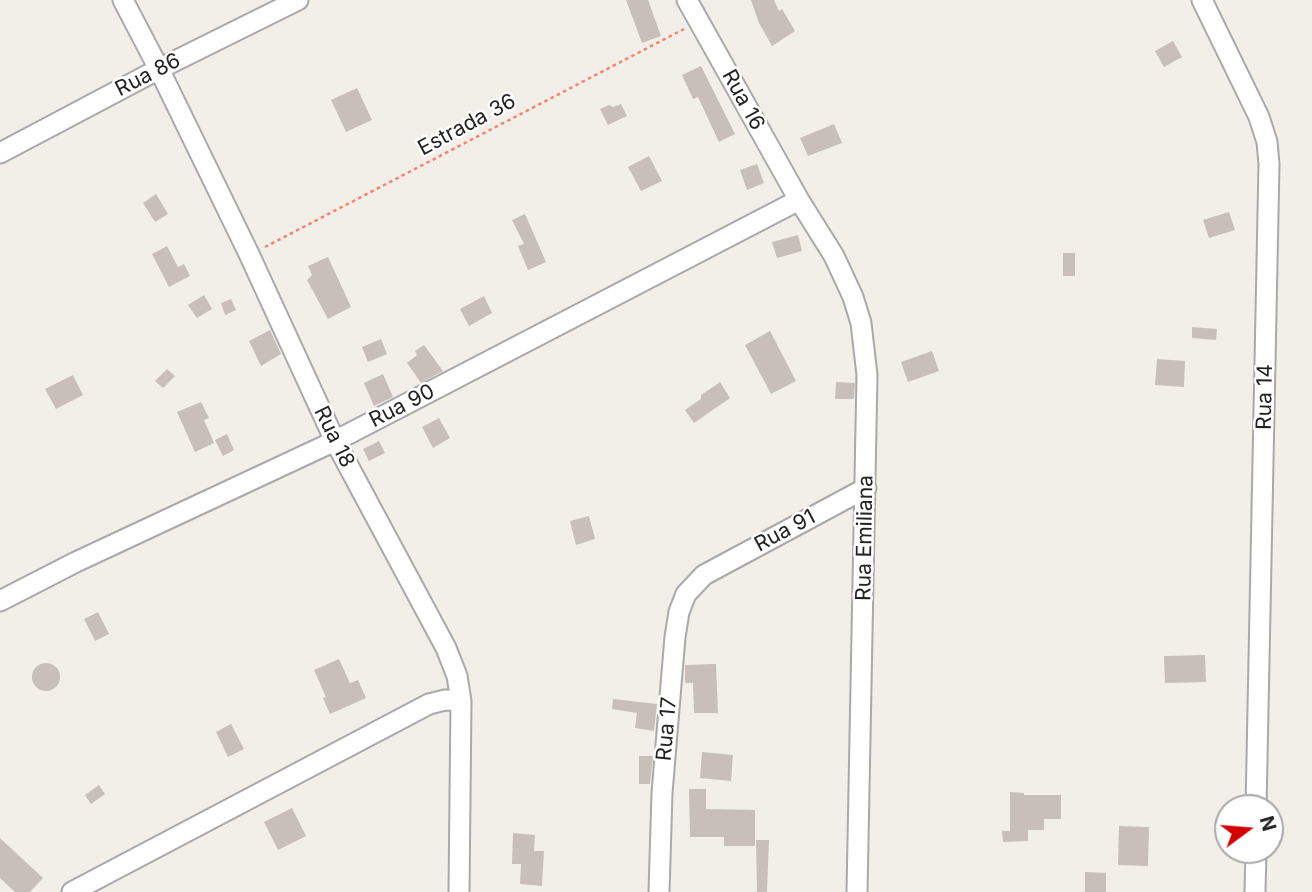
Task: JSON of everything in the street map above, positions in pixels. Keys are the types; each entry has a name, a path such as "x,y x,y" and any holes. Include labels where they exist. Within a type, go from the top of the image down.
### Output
{"street":[{"name":"Rua 18","path":"122,0 159,69 249,254 335,441 446,648 457,676 460,701 459,892"},
{"name":"Rua 86","path":"0,153 159,69 298,0"},
{"name":"Rua 16","path":"687,0 799,200"},
{"name":"Rua 14","path":"1202,0 1259,117 1267,142 1269,164 1256,794"},
{"name":"Rua 90","path":"0,601 76,562 335,441 799,200"},
{"name":"Rua Emiliana","path":"799,200 834,256 853,297 861,323 867,374 858,892"},
{"name":"Rua 91","path":"704,575 866,488"},
{"name":"Rua 17","path":"659,892 662,793 678,612 686,594 704,575"},
{"path":"72,892 429,704 460,701"},
{"path":"1255,892 1256,864"}],"path":[{"name":"Estrada 36","path":"249,254 699,22"}],"building":[{"path":"626,0 648,0 661,36 642,43"},
{"path":"751,0 774,0 795,31 772,46 759,23"},
{"path":"1173,41 1182,57 1164,67 1155,51"},
{"path":"701,66 735,134 719,142 698,97 693,99 682,75"},
{"path":"357,88 372,120 346,132 331,100"},
{"path":"621,104 627,116 608,125 600,109"},
{"path":"834,124 842,143 808,156 800,138"},
{"path":"649,156 662,181 641,191 628,167"},
{"path":"757,164 764,183 747,190 740,170"},
{"path":"156,194 168,214 155,222 143,203"},
{"path":"1229,212 1235,230 1209,238 1203,220"},
{"path":"525,214 546,262 528,270 518,246 524,244 512,220"},
{"path":"798,235 802,251 777,258 772,242"},
{"path":"167,246 178,267 184,264 190,276 169,287 152,254"},
{"path":"1063,253 1075,253 1075,276 1063,276"},
{"path":"328,257 351,307 328,319 307,280 312,275 308,266"},
{"path":"204,295 212,309 197,318 188,305"},
{"path":"484,296 492,313 469,326 460,309"},
{"path":"231,299 236,310 225,315 221,303"},
{"path":"1192,327 1217,329 1216,340 1192,338"},
{"path":"270,330 281,354 261,366 249,341"},
{"path":"770,331 796,381 771,394 745,345"},
{"path":"381,339 387,354 368,362 362,347"},
{"path":"424,345 443,371 421,383 407,363 417,355 415,351"},
{"path":"932,351 939,371 908,382 901,362"},
{"path":"1157,359 1185,361 1184,387 1155,385"},
{"path":"167,369 175,376 163,388 155,381"},
{"path":"383,374 393,397 374,406 364,383"},
{"path":"73,375 83,395 56,409 45,389"},
{"path":"720,382 730,398 694,423 685,410"},
{"path":"836,382 855,383 854,399 835,399"},
{"path":"201,402 209,418 204,420 214,443 195,452 177,412"},
{"path":"439,418 450,438 433,448 422,427"},
{"path":"227,434 234,450 223,456 215,440"},
{"path":"379,441 385,453 369,461 363,449"},
{"path":"589,516 595,539 576,545 570,521"},
{"path":"98,612 109,634 95,641 84,619"},
{"path":"1205,655 1206,682 1165,683 1164,656"},
{"path":"339,659 350,683 358,680 366,698 330,714 314,670"},
{"path":"46,663 56,667 60,677 56,687 46,691 36,687 32,677 36,667"},
{"path":"716,664 718,713 694,713 693,683 685,683 685,665"},
{"path":"613,699 657,704 654,731 635,728 637,713 612,709"},
{"path":"231,724 244,749 228,757 216,732"},
{"path":"702,752 733,755 731,781 700,778"},
{"path":"639,756 653,756 650,784 639,784"},
{"path":"99,785 105,794 91,804 85,795"},
{"path":"689,789 706,789 706,809 755,810 755,846 724,846 724,837 690,837"},
{"path":"1010,792 1024,795 1061,795 1061,819 1044,819 1044,830 1028,830 1028,841 1003,842 1002,831 1010,831"},
{"path":"292,808 306,836 278,850 264,822"},
{"path":"1119,826 1149,827 1148,866 1118,865"},
{"path":"513,833 535,835 534,851 544,851 542,886 520,884 521,864 512,864"},
{"path":"0,838 43,878 30,892 15,892 0,878"},
{"path":"756,840 769,840 767,892 757,892"},
{"path":"1085,872 1106,873 1106,892 1085,892"}]}
